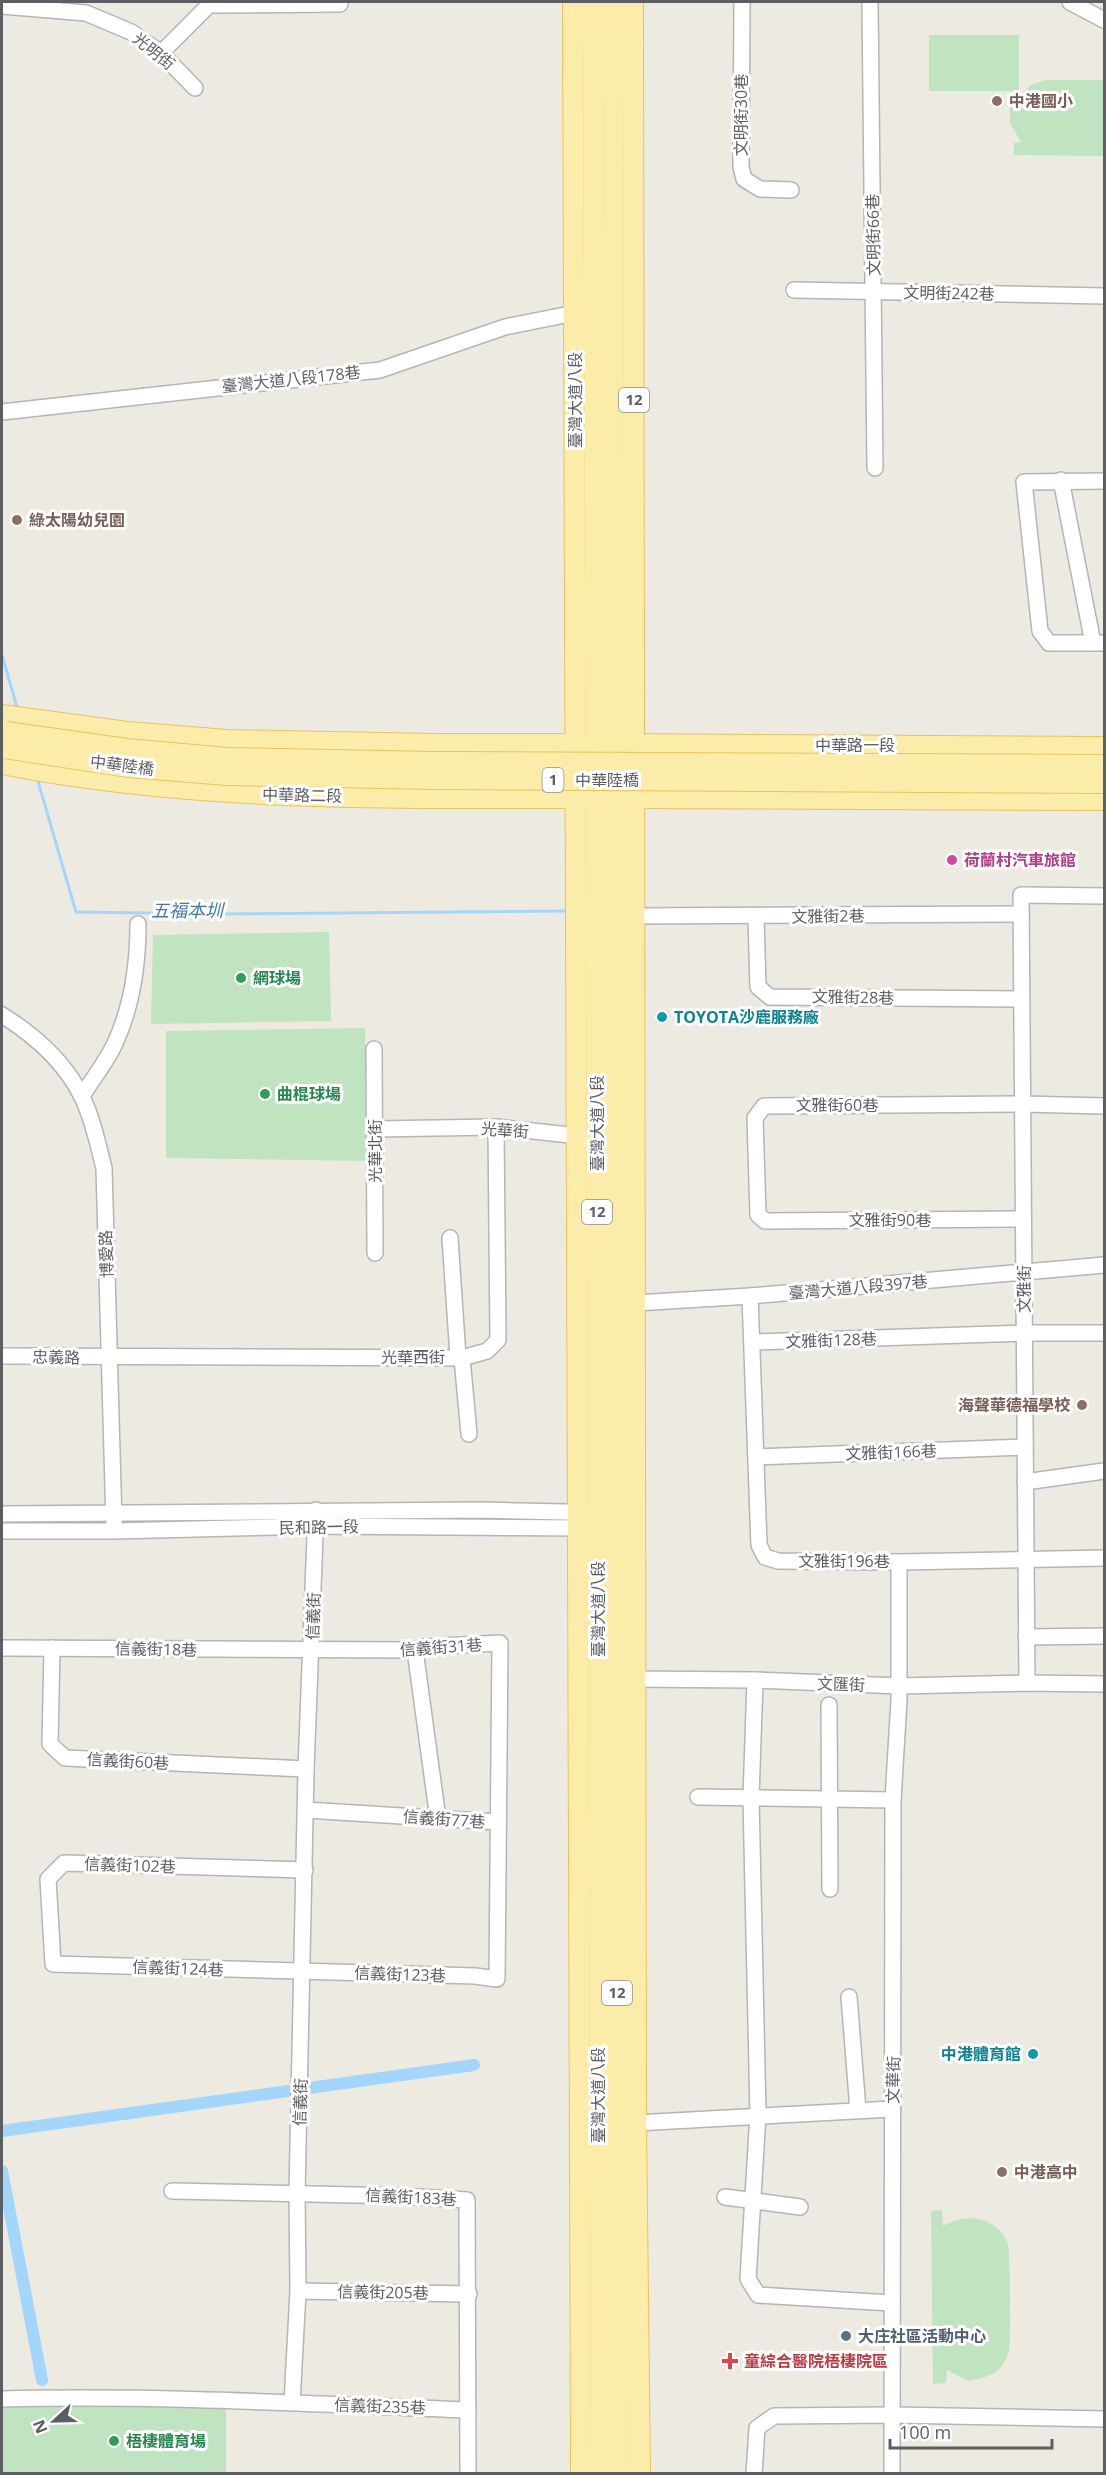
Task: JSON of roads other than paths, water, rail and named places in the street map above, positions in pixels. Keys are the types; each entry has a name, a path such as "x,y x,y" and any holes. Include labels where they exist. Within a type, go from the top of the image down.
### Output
{"main road":[{"name":"臺灣大道八段","path":"573,2 575,313 605,744"},
{"name":"臺灣大道八段","path":"593,2 605,744 606,1137 616,1287 607,1521"},
{"name":"臺灣大道八段","path":"601,2474 617,1679 607,1521 605,798 613,2"},
{"name":"臺灣大道八段","path":"605,744 633,2"},
{"name":"1","path":"3,739 127,732 227,740 605,744"},
{"name":"中華陸橋","path":"3,739 227,758 446,762 1104,765"},
{"name":"中華陸橋","path":"3,739 128,767 227,775 434,779 1104,783"},
{"name":"中華路二段","path":"3,739 128,784 227,793 605,798"},
{"name":"中華路一段","path":"605,744 1104,747"},
{"name":"臺灣大道八段","path":"605,798 635,916 606,1137 636,1303 607,1521 578,1680 608,2124 640,2474"},
{"name":"1","path":"605,798 1104,800"},
{"name":"臺灣大道八段","path":"581,2474 608,2124"},
{"name":"臺灣大道八段","path":"608,2124 620,2474"}],"street":[{"name":"文明街30巷","path":"742,2 741,167 744,179 760,189 790,190"},
{"name":"文明街66巷","path":"870,2 875,468"},
{"path":"1070,2 1104,21"},
{"path":"161,53 209,3 340,3"},
{"name":"光明街","path":"2,6 86,13 131,32 161,53 195,88"},
{"name":"文明街242巷","path":"794,290 1104,296"},
{"name":"臺灣大道八段178巷","path":"2,412 380,370 505,327 575,313"},
{"path":"1061,480 1099,643 1049,643 1040,631 1024,482 1061,480 1104,481"},
{"name":"文雅街","path":"1027,1683 1021,895 1104,896"},
{"name":"文雅街2巷","path":"635,916 1021,914"},
{"name":"文雅街28巷","path":"756,917 758,987 770,997 1021,999"},
{"path":"82,1096 116,1042 134,991 138,924"},
{"name":"博愛路","path":"2,1015 19,1026 54,1056 82,1096 94,1128 104,1168 114,1531"},
{"name":"光華北街","path":"374,1049 375,1253"},
{"path":"1023,1104 1104,1106"},
{"name":"文雅街60巷","path":"758,1215 755,1118 764,1106 1023,1104"},
{"name":"光華街","path":"375,1129 496,1127 606,1137"},
{"name":"光華西街","path":"110,1357 460,1357 487,1351 498,1340 496,1127"},
{"name":"文雅街90巷","path":"758,1215 765,1221 1023,1220"},
{"path":"450,1238 469,1434"},
{"name":"臺灣大道八段397巷","path":"636,1303 1024,1274 1104,1265"},
{"path":"616,1287 636,1303"},
{"path":"750,1296 757,1457"},
{"name":"文雅街128巷","path":"753,1342 1024,1333 1104,1333"},
{"name":"忠義路","path":"2,1356 110,1357"},
{"name":"文雅街166巷","path":"757,1457 1025,1447"},
{"name":"文雅街196巷","path":"757,1457 759,1545 765,1557 778,1561 898,1562 1104,1558"},
{"path":"1025,1482 1104,1471"},
{"name":"民和路一段","path":"2,1531 114,1531 481,1510 607,1521"},
{"name":"民和路一段","path":"2,1514 316,1518"},
{"name":"信義街","path":"292,2403 298,2290 297,2193 306,1769 316,1518"},
{"name":"文華街","path":"892,2474 893,1800 899,1686 898,1562"},
{"path":"1026,1637 1104,1636"},
{"name":"信義街31巷","path":"311,1651 415,1650 423,1647 500,1643 497,1822"},
{"name":"信義街18巷","path":"2,1648 311,1651"},
{"name":"信義街60巷","path":"52,1648 50,1744 64,1758 306,1769"},
{"path":"415,1650 438,1819"},
{"name":"文匯街","path":"578,1680 755,1680 899,1686 1104,1684"},
{"path":"755,1680 751,1798 758,2114 748,2279 758,2295 891,2303"},
{"path":"829,1705 830,1889"},
{"path":"698,1797 893,1800"},
{"name":"信義街77巷","path":"306,1810 497,1822 496,1979"},
{"name":"信義街102巷","path":"53,1964 48,1879 64,1863 305,1870"},
{"name":"信義街124巷","path":"53,1964 303,1971"},
{"name":"信義街123巷","path":"303,1971 496,1979"},
{"path":"849,1997 858,2110"},
{"path":"608,2124 758,2114 892,2109"},
{"path":"172,2191 297,2193"},
{"name":"信義街183巷","path":"297,2193 467,2200 469,2294"},
{"path":"725,2197 800,2207"},
{"name":"信義街205巷","path":"298,2290 469,2294"},
{"path":"468,2474 469,2294"},
{"path":"2,2398 55,2397 292,2403"},
{"name":"信義街235巷","path":"292,2403 468,2410"},
{"path":"754,2474 757,2428 774,2416 893,2415 1104,2419"}],"waterway":[{"name":"五福本圳","path":"2,655 18,711"},
{"name":"五福本圳","path":"37,778 76,912 219,914 566,911"},
{"path":"2,2131 474,2065"},
{"path":"2,2171 42,2380"}],"place":[{"name":"中港國小","path":"997,101"},
{"name":"綠太陽幼兒園","path":"17,520"},
{"name":"荷蘭村汽車旅館","path":"952,860"},
{"name":"網球場","path":"241,978"},
{"name":"TOYOTA沙鹿服務廠","path":"662,1017"},
{"name":"曲棍球場","path":"265,1094"},
{"name":"海聲華德福學校","path":"1082,1405"},
{"name":"中港體育館","path":"1033,2054"},
{"name":"中港高中","path":"1002,2172"},
{"name":"大庄社區活動中心","path":"846,2336"},
{"name":"童綜合醫院梧棲院區","path":"730,2361"},
{"name":"梧棲體育場","path":"114,2441"}]}
